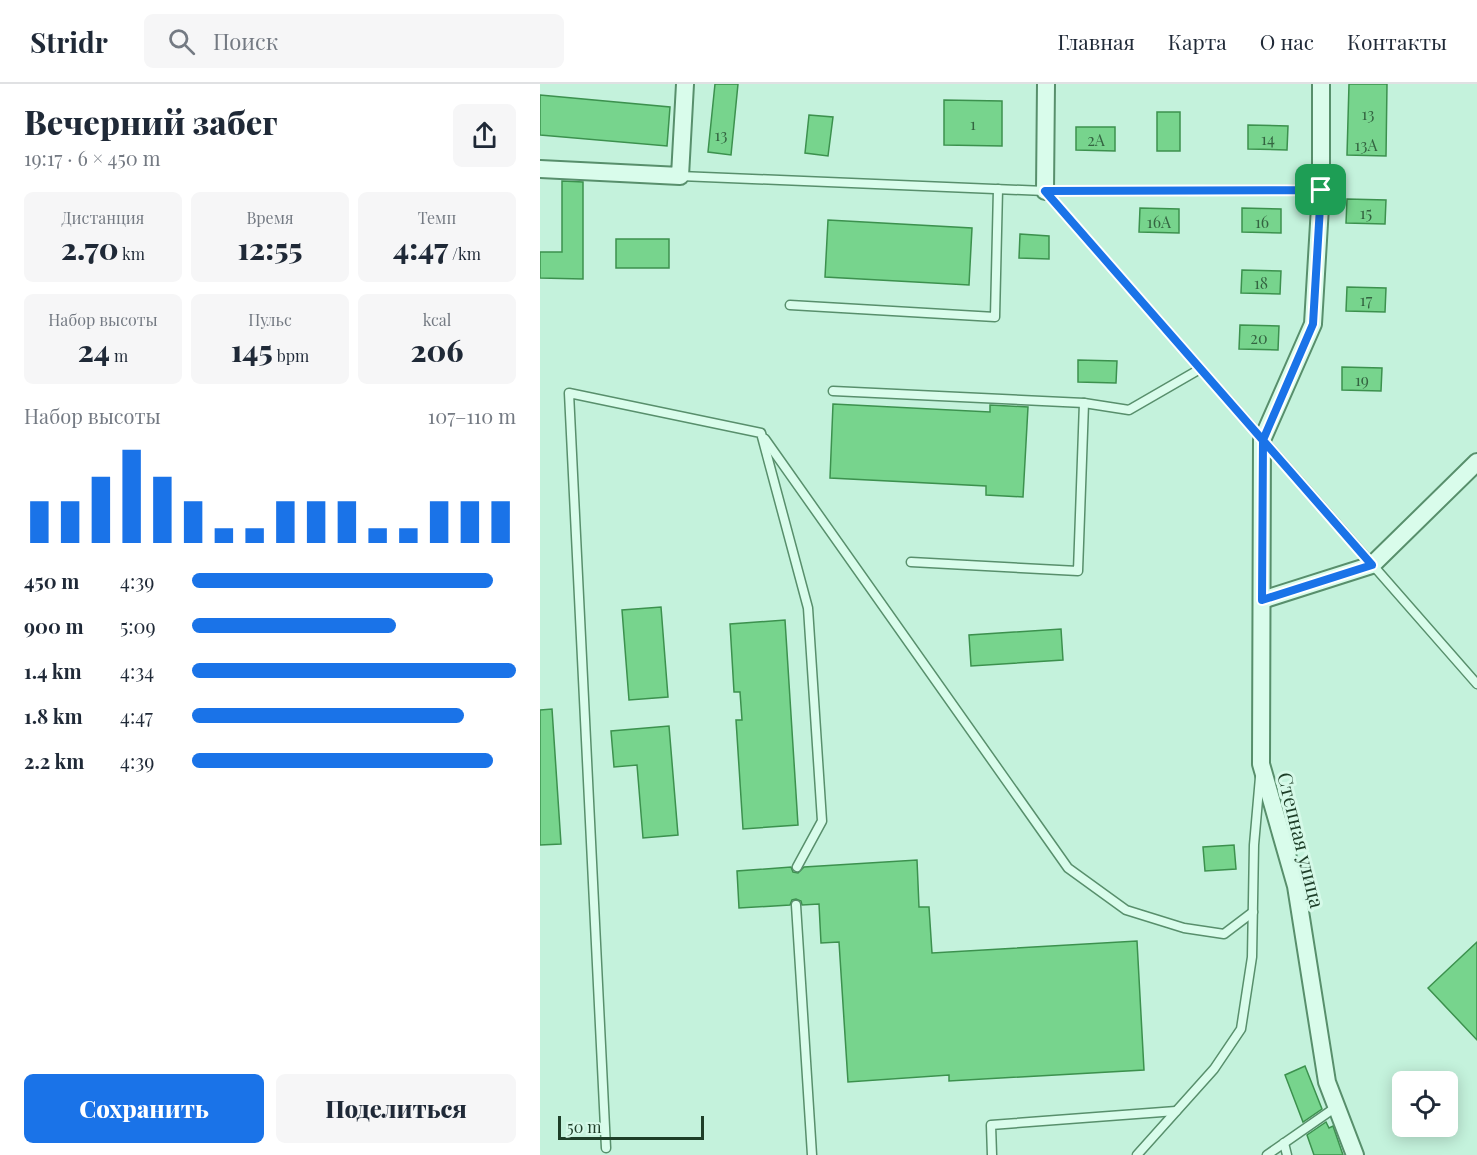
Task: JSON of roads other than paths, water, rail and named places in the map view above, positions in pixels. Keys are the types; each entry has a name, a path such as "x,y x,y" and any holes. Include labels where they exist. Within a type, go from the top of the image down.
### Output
{"street":[{"path":"540,169 680,176 686,84"},
{"path":"1045,191 1046,84"},
{"name":"Степная улица","path":"1321,84 1321,190 1313,324 1263,440 1261,764 1296,886 1327,1082 1355,1155"},
{"path":"1262,600 1372,565 1477,462"}],"lane":[{"path":"680,176 1045,191 1321,190"},
{"path":"790,305 995,317 998,189"},
{"path":"1045,191 1477,684"},
{"path":"833,391 1084,403 1129,410 1200,369"},
{"path":"606,1148 569,393 761,433 1068,868 1126,910 1184,928 1224,934 1253,912"},
{"path":"911,562 1078,571 1084,403"},
{"path":"761,433 808,608 822,821 797,867"},
{"path":"1137,1155 1214,1069 1241,1029 1252,957 1254,844 1261,764"},
{"path":"796,905 812,1155"},
{"path":"1267,1155 1336,1107"},
{"path":"992,1155 991,1125 1176,1111"},
{"path":"1284,1143 1287,1155"}]}
